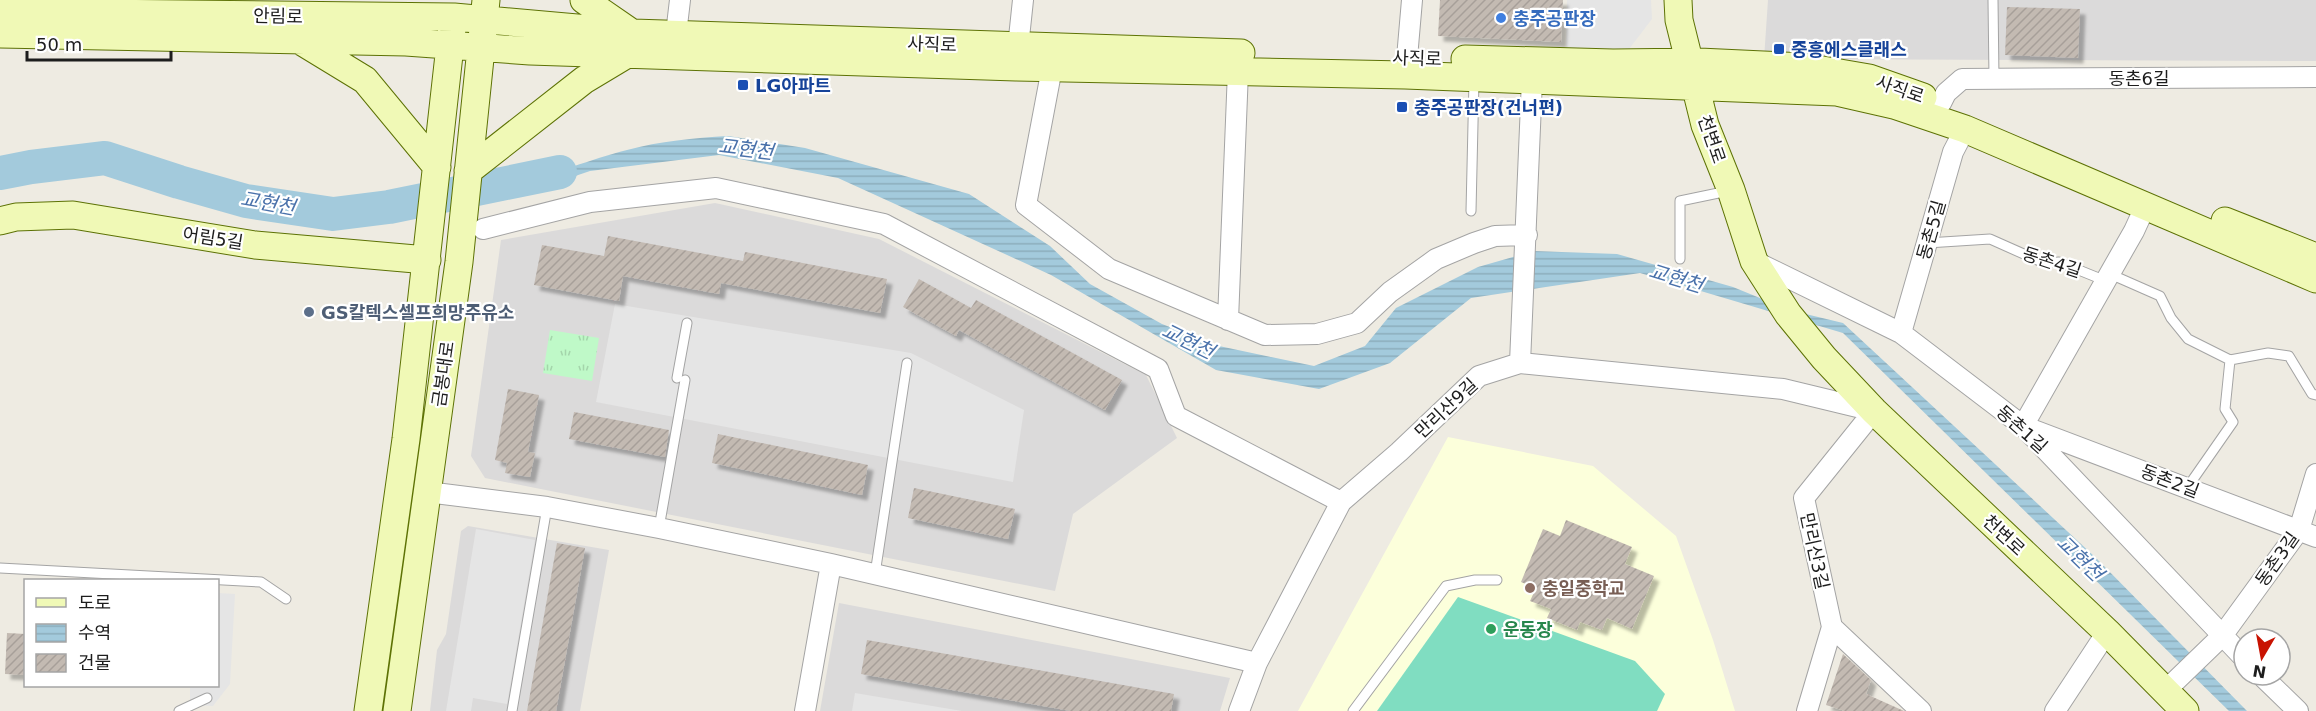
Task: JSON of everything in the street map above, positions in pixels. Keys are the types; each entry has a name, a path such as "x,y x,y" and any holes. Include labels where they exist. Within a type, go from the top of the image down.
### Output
{"street":[{"path":"313,17 353,0"},
{"path":"468,171 631,43 584,0"},
{"path":"676,34 680,0"},
{"path":"1017,57 1023,0"},
{"path":"1407,58 1412,0"},
{"name":"천변로","path":"1678,0 1679,20 1706,124 1754,261 1788,314 1824,358 1874,411 2107,632 2186,711"},
{"name":"안림로","path":"0,12 313,17 455,9 484,22"},
{"name":"금봉대로","path":"368,711 406,439 455,9"},
{"name":"안림로","path":"0,34 451,44 484,22"},
{"name":"사직로","path":"484,22 530,51 631,43 1017,57 1407,58 1602,63 1837,92 1894,105 1965,129 2316,279"},
{"name":"금봉대로","path":"396,711 459,262 484,22"},
{"name":"사직로","path":"631,43 676,34 1017,57 1052,68 1532,80 1805,67 1869,78 1941,103 2316,257"},
{"path":"300,40 365,80 437,166"},
{"path":"1052,68 1026,206 1109,269 1265,334 1317,334 1357,323 1390,292 1436,259 1495,237 1527,235"},
{"path":"1228,320 1238,72"},
{"name":"동촌6길","path":"1941,103 1946,93 1962,79 2316,77"},
{"path":"1520,363 1532,80"},
{"name":"동촌5길","path":"1901,333 1953,152 1965,129"},
{"path":"483,229 590,202 716,188 884,224 1158,369 1176,416 1341,502"},
{"name":"동촌4길","path":"2023,426 2134,231 2145,207"},
{"name":"어림5길","path":"0,221 16,217 72,215 255,245 427,260"},
{"name":"동촌1길","path":"1754,261 1901,333 2023,426 2218,639 2232,649"},
{"name":"만리산9길","path":"1239,711 1257,663 1341,502 1399,452 1479,376 1520,363 1783,389 1874,411"},
{"name":"만리산3길","path":"1807,711 1832,627 1804,498 1874,411"},
{"name":"동촌2길","path":"2023,426 2307,534"},
{"name":"동촌3길","path":"2165,691 2218,639 2307,534 2316,474"},
{"path":"427,492 547,507 659,528 831,564 1257,663"},
{"path":"805,711 831,564"},
{"path":"1832,627 1921,711"},
{"path":"2055,711 2107,632"},
{"path":"2273,687 2298,711"}],"lane":[{"path":"1993,0 1994,78"},
{"path":"1471,211 1474,78"},
{"path":"1680,259 1680,201 1731,190"},
{"name":"동촌4길","path":"1927,243 1990,239 2044,263 2059,262 2160,296 2171,318 2188,339 2230,360"},
{"path":"659,528 687,323"},
{"path":"2187,488 2233,422 2225,409 2230,360 2268,353 2289,356 2312,394 2316,395"},
{"path":"875,574 907,363"},
{"path":"512,711 547,507"},
{"path":"0,568 205,579"},
{"path":"219,580 261,582 286,599"},
{"path":"1353,711 1446,586 1475,580 1497,580"},
{"path":"179,711 207,698 201,711"}],"shaded area":[{"path":"1567,0 1651,0 1652,19 1626,53 1566,54"},
{"path":"1768,0 2316,0 2316,61 1764,59"},
{"path":"715,203 879,239 1146,375 1177,438 1073,514 1055,591 485,478 471,456 501,240"},
{"path":"615,304 911,353 1024,410 1013,482 596,402"},
{"name":"충일중학교","path":"1448,437 1593,466 1676,536 1713,640 1735,711 1298,711"},
{"path":"468,526 609,550 580,711 430,711 437,650 446,634 461,531"},
{"path":"476,529 535,540 507,704 473,698 471,711 446,711"},
{"path":"219,593 235,594 230,684 213,706 190,705 190,687 219,687"},
{"path":"839,603 1230,678 1220,711 820,711"},
{"path":"855,693 962,711 852,711"}],"green space":[{"path":"550,330 599,338 592,381 543,373"},
{"name":"운동장","path":"1458,597 1635,661 1665,694 1657,711 1377,711"}],"water":[{"path":"728,136 805,148 969,194 1050,246 1090,284 1162,324 1219,346 1314,366 1365,346 1396,308 1478,267 1534,251 1617,254 1733,287 1789,310 1843,323 2095,557 2247,711 2229,711 1843,333 1640,273 1471,298 1390,363 1319,389 1216,370 1051,275 838,178 719,155 590,171 501,201 518,176 559,170 652,144"}],"building":[{"name":"충주공판장","path":"1440,0 1563,0 1561,42 1438,36"},
{"path":"2007,7 2080,9 2078,58 2005,55"},
{"path":"608,236 743,261 745,252 887,279 880,313 721,283 719,294 623,276 619,301 534,285 542,245 604,256"},
{"path":"919,279 971,308 976,300 1122,380 1105,410 959,330 956,336 903,307"},
{"path":"508,389 539,395 528,452 535,453 530,477 505,473 507,463 495,460"},
{"path":"574,412 669,430 665,457 569,439"},
{"path":"718,434 868,465 862,495 712,463"},
{"path":"914,488 1015,509 1008,539 908,518"},
{"path":"1566,520 1632,547 1625,564 1654,576 1632,629 1607,618 1602,630 1580,622 1577,630 1547,618 1551,609 1530,601 1536,588 1521,582 1543,529 1560,536"},
{"path":"557,543 585,548 556,711 527,711"},
{"path":"7,633 24,634 24,675 5,674"},
{"path":"867,640 1174,694 1171,711 1071,711 861,674"},
{"path":"1843,654 1871,680 1866,694 1904,711 1845,711 1826,705"}],"waterway":[{"name":"교현천","path":"0,173 105,158 246,201 333,214 389,207 560,172"}],"place":[{"name":"충주공판장","path":"1501,18"},
{"name":"중흥에스클래스","path":"1779,49"},
{"name":"LG아파트","path":"743,85"},
{"name":"충주공판장(건너편)","path":"1402,107"},
{"name":"GS칼텍스셀프희망주유소","path":"309,312"},
{"name":"충일중학교","path":"1530,588"},
{"name":"운동장","path":"1491,629"}]}
